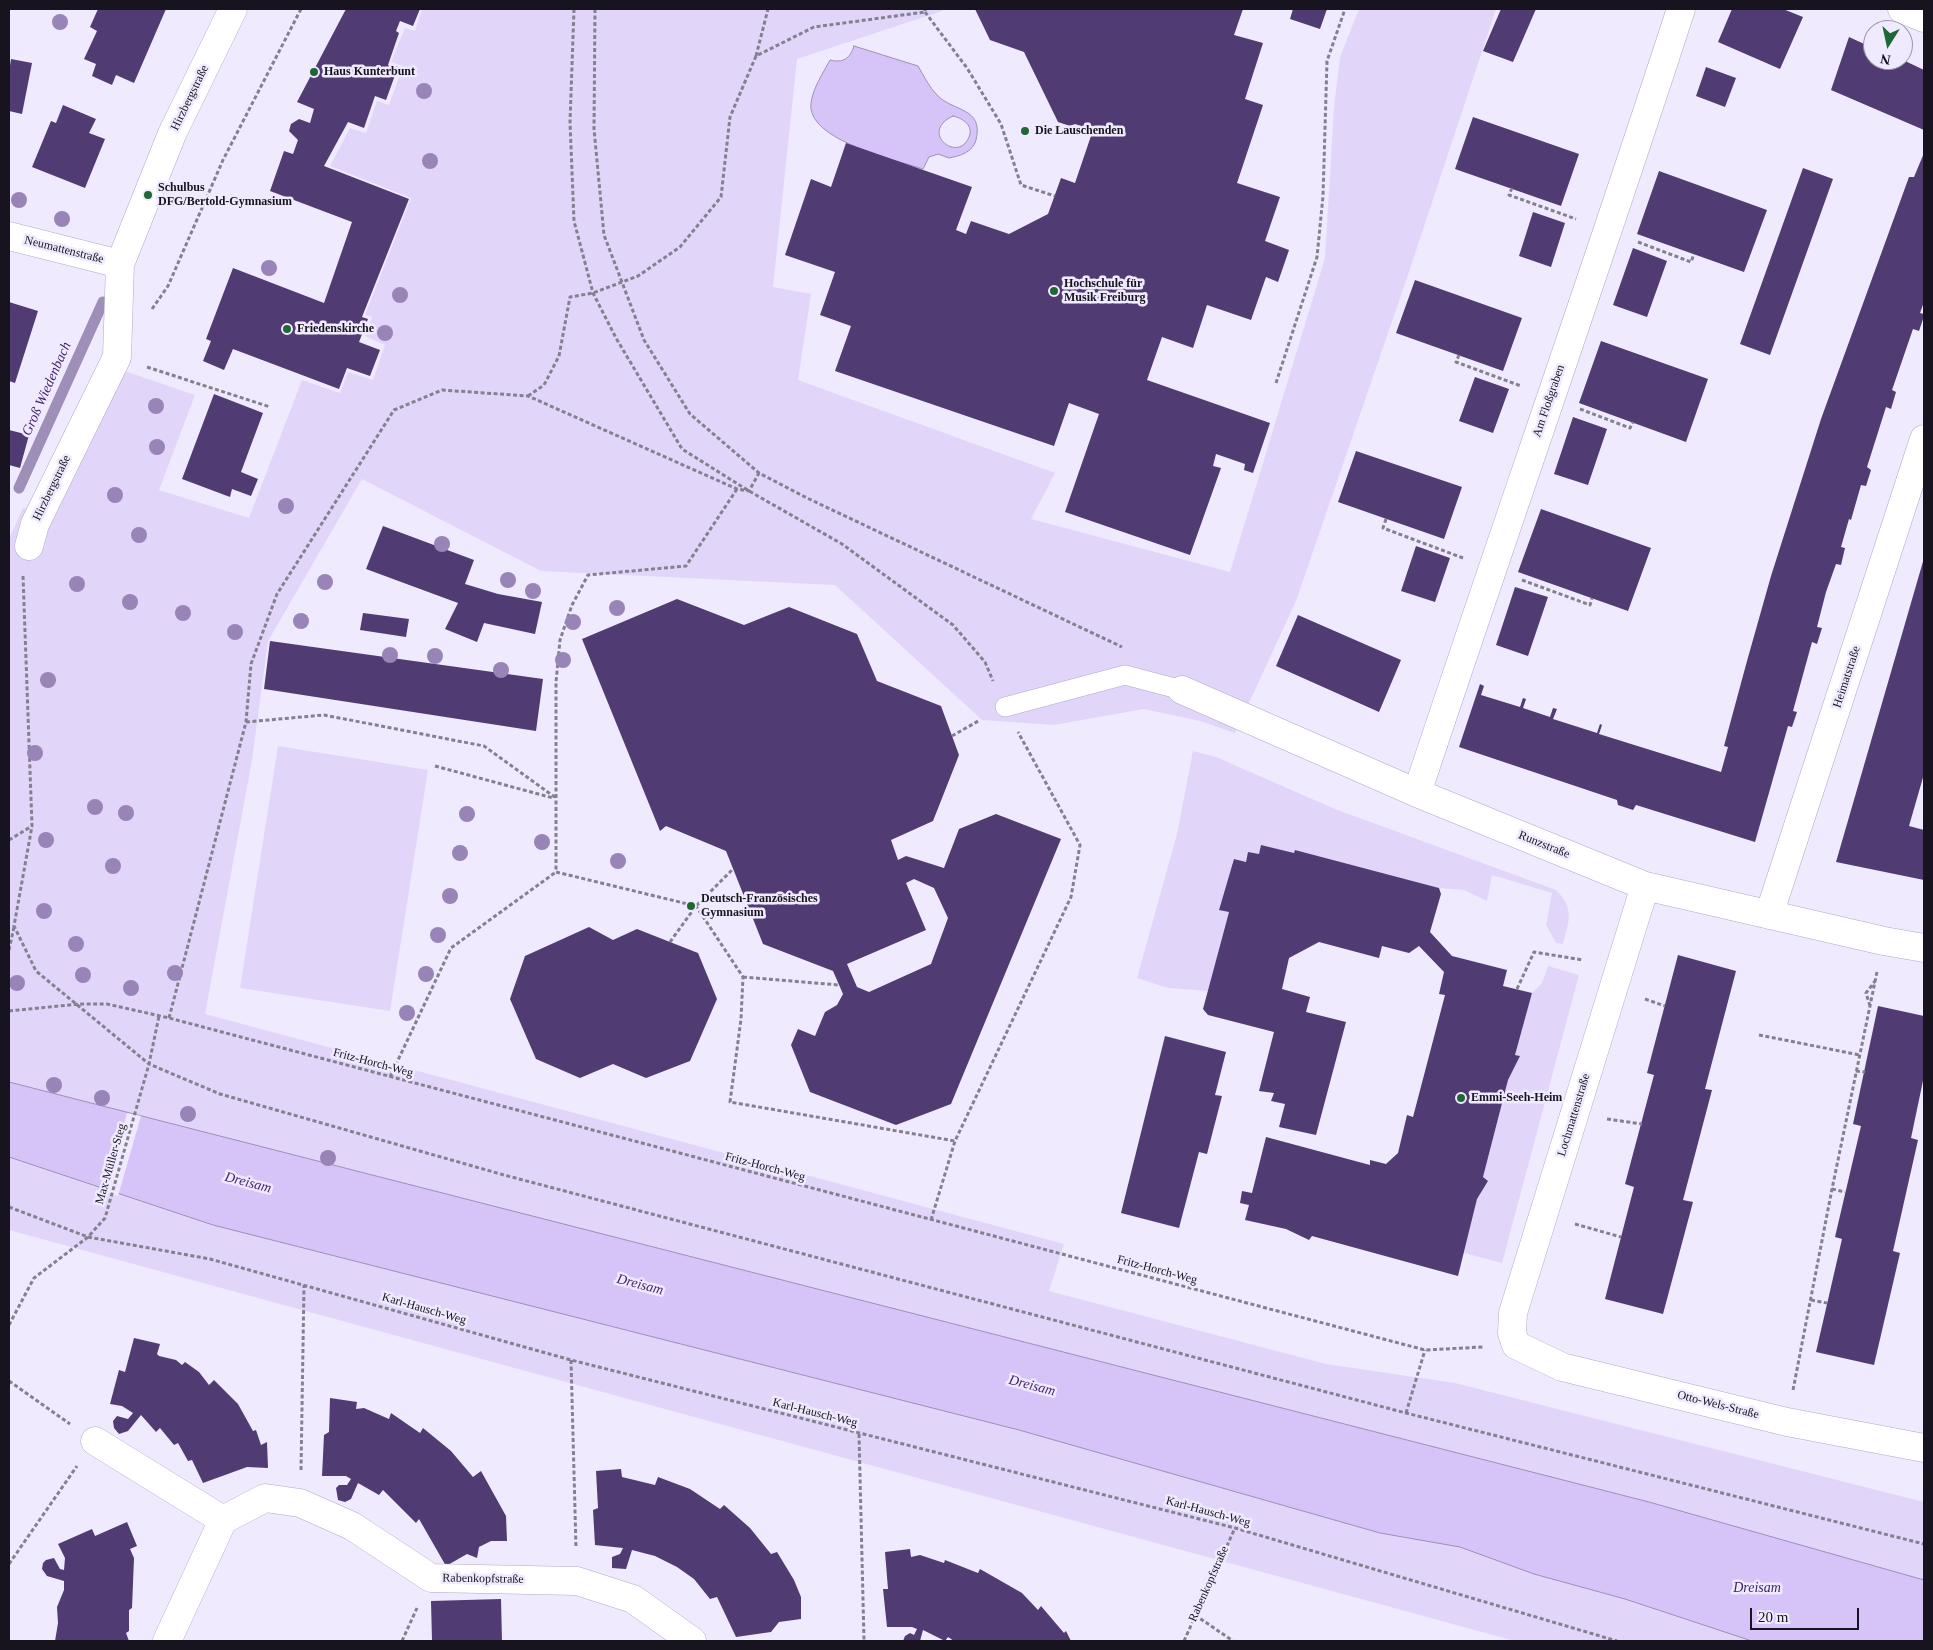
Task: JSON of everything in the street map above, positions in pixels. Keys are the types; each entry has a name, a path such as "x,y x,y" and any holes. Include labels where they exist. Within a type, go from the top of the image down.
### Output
{"street":[{"name":"Hirzbergstraße","path":"29,546 34,524 117,357 120,264 172,134 233,9"},
{"name":"Am Floßgraben","path":"1416,793 1494,559 1609,230 1680,9"},
{"path":"1902,9 1924,18"},
{"name":"Neumattenstraße","path":"9,236 120,264"},
{"name":"Heimatstraße","path":"1769,915 1924,439"},
{"name":"Runzstraße","path":"1182,690 1416,793 1645,886 1924,948"},
{"name":"Lochmattenstraße","path":"1516,1345 1512,1333 1513,1313 1645,886"},
{"name":"Otto-Wels-Straße","path":"1516,1345 1562,1367 1787,1422 1924,1448"},
{"path":"95,1441 223,1520 167,1641"},
{"name":"Rabenkopfstraße","path":"223,1520 264,1498 300,1503 352,1526 431,1578 577,1581 633,1599 692,1641"}],"lane":[{"path":"1005,706 1126,675 1182,690"}],"path":[{"path":"151,309 168,286 223,160 301,9"},
{"path":"574,9 570,122 574,221 593,293 616,338 682,448 749,490 842,544 953,625 985,662 1005,706 1080,845 1071,897 955,1141 931,1220"},
{"path":"595,9 594,129 604,236 644,340 690,414 759,473 808,498 1114,641 1129,652"},
{"path":"528,396 544,385 559,356 570,297 593,293 638,276 680,247 720,197 730,117 756,56 768,9"},
{"path":"1276,383 1317,258 1323,196 1327,61 1345,9"},
{"path":"756,56 814,27 925,10 966,68 1001,124 1021,185 1055,196"},
{"path":"117,357 270,407"},
{"path":"170,1018 246,722 251,664 276,594 394,410 442,390 528,396 737,489 749,490"},
{"path":"749,490 759,473"},
{"path":"556,872 556,682 560,640 572,605 588,575 686,566 737,489"},
{"path":"9,950 32,826 22,581 29,546"},
{"path":"246,722 324,716 484,746 556,798"},
{"path":"436,766 556,798"},
{"path":"9,840 32,826"},
{"path":"670,942 696,906 733,869"},
{"path":"390,1077 452,948 556,872 696,906 743,978 741,1018 730,1102 955,1141"},
{"path":"14,926 36,971 79,1004 149,1064 220,1094 504,1175 1406,1414 1924,1544"},
{"path":"1517,989 1534,952 1582,960"},
{"path":"743,978 839,985"},
{"path":"1787,1422 1832,1189 1876,979 1866,993 1870,1007"},
{"name":"Fritz-Horch-Weg","path":"9,1011 79,1004 107,1004 170,1018 1425,1350 1516,1345"},
{"name":"Max-Müller-Steg","path":"88,1237 105,1218 149,1064 159,1016"},
{"path":"1759,1035 1860,1055"},
{"path":"1856,1071 1865,1072"},
{"path":"1832,1189 1845,1192"},
{"name":"Karl-Hausch-Weg","path":"9,1207 88,1237 210,1259 571,1360 1235,1528 1617,1641"},
{"path":"1543,1215 1621,1237"},
{"path":"9,1325 34,1278 88,1237"},
{"path":"300,1503 304,1284"},
{"path":"1810,1300 1827,1303"},
{"path":"1406,1414 1425,1350"},
{"path":"571,1360 577,1581"},
{"path":"9,1381 95,1441 9,1564"},
{"path":"859,1434 864,1641"},
{"name":"Rabenkopfstraße","path":"1184,1641 1194,1615 1235,1528"},
{"path":"1194,1615 1233,1641"}],"shaded area":[{"path":"422,9 943,9 942,11 797,59 773,287 811,294 798,380 1055,473 1031,519 1230,572 1325,258 1334,107 1340,57 1359,9 1496,9 1410,269 1296,601 1235,733 1200,721 1144,709 1054,725 982,720 835,585 541,571 362,479 268,641 252,760 205,1014 1064,1244 1049,1291 1326,1364 1455,1383 1924,1502 1924,1641 1515,1641 9,1230 9,539 23,508 50,513 116,368 195,395 159,490 249,518 302,380 340,393 348,372 373,380 385,345 365,336 372,317 365,315 411,198 330,166 350,128 366,133 377,101 389,105 403,66 391,62 405,28 415,31"},
{"path":"278,746 428,770 390,1011 240,988"},
{"path":"1193,751 1216,757 1335,809 1556,890 1566,903 1569,916 1563,944 1556,943 1546,925 1552,893 1492,875 1487,901 1464,890 1439,888 1295,850 1294,853 1261,845 1259,854 1248,853 1246,862 1235,859 1219,909 1229,912 1208,991 1168,988 1137,978 1177,834"},
{"path":"1548,966 1579,975 1502,1263 1464,1253 1477,1199 1488,1181 1483,1177 1508,1080 1520,1056 1515,1055 1532,993 1542,983"}],"water":[{"path":"854,46 918,66 937,95 966,111 976,121 976,140 972,148 962,155 949,158 938,154 929,157 923,169 874,154 837,138 823,128 813,116 811,103 814,92 830,60 839,61 845,59","holes":["953,116 967,123 970,129 969,137 964,145 957,147 944,143 940,137 939,130 943,123"]},
{"name":"Dreisam","path":"9,1082 1649,1502 1924,1580 1924,1641 1752,1641 1625,1599 1534,1574 1460,1547 1380,1533 1019,1430 213,1225 9,1157"}],"pier":[{"path":"127,1113 141,1116 118,1196 105,1192"}],"building":[{"path":"98,9 166,9 134,83 116,75 112,85 92,76 96,64 84,59 97,31 90,27"},
{"path":"346,9 420,9 413,26 400,21 396,31 399,33 388,65 398,67 386,100 375,96 364,128 348,122 324,166 409,199 362,317 368,319 359,342 380,350 370,376 347,368 339,389 233,349 224,370 203,361 211,341 206,339 233,268 324,303 352,222 270,191 284,151 293,154 298,140 289,131 291,124 299,119 310,123 314,109 297,102"},
{"name":"Hochschule für Musik Freiburg","path":"975,9 1243,9 1234,35 1263,43 1245,99 1263,105 1237,183 1280,197 1265,241 1289,250 1278,282 1266,277 1251,320 1207,305 1193,348 1162,337 1147,380 1270,423 1253,473 1244,470 1245,464 1216,454 1213,466 1221,468 1190,555 1065,512 1099,414 1069,403 1054,446 835,371 851,326 820,315 835,272 785,255 811,179 831,187 846,143 972,187 956,230 966,234 971,221 1009,234 1048,214 1061,178 1075,183 1093,130 1075,124 1070,126 1058,122 1024,52 990,40"},
{"path":"1293,9 1327,9 1320,29 1290,19"},
{"path":"1501,9 1536,9 1513,62 1483,51"},
{"path":"1732,9 1783,9 1803,17 1780,69 1718,42"},
{"path":"1849,37 1863,43 1863,70 1913,70 1913,65 1924,70 1924,130 1831,90"},
{"path":"11,59 32,63 22,114 9,111"},
{"path":"1706,67 1736,78 1725,107 1696,96"},
{"path":"63,105 96,119 89,133 105,139 85,188 32,167 51,121 56,123"},
{"path":"1473,117 1579,154 1561,206 1455,169"},
{"path":"1924,153 1924,302 1920,313 1924,314 1924,316 1919,331 1913,329 1892,390 1896,392 1891,409 1886,407 1867,467 1871,470 1866,486 1861,485 1851,520 1849,519 1841,547 1845,548 1841,565 1836,564 1826,592 1817,627 1822,628 1817,644 1812,642 1793,711 1797,712 1792,727 1788,726 1755,842 1636,805 1633,810 1618,805 1617,800 1459,747 1480,684 1484,686 1481,695 1520,707 1523,698 1526,699 1523,708 1550,717 1553,708 1557,709 1553,719 1597,733 1600,724 1602,725 1599,734 1721,772 1728,747 1724,746 1771,576 1821,419 1909,177 1914,177"},
{"path":"1803,168 1833,179 1770,355 1740,344"},
{"path":"1659,171 1767,210 1744,272 1637,234"},
{"path":"1533,212 1565,223 1551,267 1519,256"},
{"path":"1633,248 1667,261 1647,317 1613,305"},
{"path":"1415,280 1522,318 1503,371 1396,333"},
{"path":"9,302 38,311 15,383 9,381"},
{"path":"1601,341 1708,379 1686,442 1579,403"},
{"path":"1475,377 1509,389 1493,433 1459,421"},
{"path":"214,394 263,413 241,472 258,479 251,496 232,489 230,497 182,479"},
{"path":"1573,417 1607,429 1588,485 1554,474"},
{"path":"9,430 29,435 20,468 9,465"},
{"path":"1356,451 1462,487 1444,539 1338,502"},
{"path":"1541,509 1651,548 1628,611 1518,572"},
{"path":"383,526 474,560 465,584 498,594 542,602 535,634 484,623 477,642 445,629 458,603 366,569"},
{"path":"1416,546 1450,558 1435,602 1401,591"},
{"path":"1924,558 1924,774 1909,826 1924,830 1924,880 1836,862"},
{"path":"1515,587 1548,597 1528,656 1496,645"},
{"path":"677,599 744,625 789,607 857,634 877,681 941,706 959,755 933,821 891,840 898,860 906,856 944,868 959,829 996,814 1061,839 951,1104 896,1125 810,1092 791,1045 798,1029 815,1036 825,1012 837,1005 843,994 833,971 763,944 726,851 666,826 660,831 582,639","holes":["914,879 934,888 948,918 931,964 869,992 857,987 847,964 926,930 906,883"]},
{"path":"363,613 409,619 406,637 360,630"},
{"path":"1298,615 1401,660 1379,712 1276,666"},
{"path":"270,641 543,679 536,731 264,689"},
{"path":"1261,845 1294,853 1295,850 1439,888 1441,894 1430,932 1452,956 1507,970 1503,986 1532,993 1515,1055 1520,1056 1508,1080 1483,1177 1488,1181 1477,1199 1458,1276 1312,1236 1309,1240 1286,1229 1245,1220 1249,1205 1240,1203 1242,1191 1252,1193 1266,1137 1370,1165 1370,1160 1386,1164 1398,1153 1407,1115 1413,1117 1445,995 1439,994 1444,972 1419,946 1409,953 1382,946 1379,958 1319,942 1289,958 1282,989 1310,997 1306,1012 1346,1022 1316,1135 1279,1127 1285,1104 1271,1101 1274,1093 1259,1091 1274,1032 1208,1015 1203,1009 1229,912 1219,910 1234,859 1246,862 1248,852 1259,854"},
{"path":"589,927 613,940 637,929 698,953 717,999 690,1061 646,1078 613,1064 580,1078 536,1059 510,999 525,956"},
{"path":"1678,955 1736,971 1705,1089 1712,1090 1683,1200 1693,1202 1663,1314 1605,1299 1634,1187 1625,1184 1654,1075 1647,1073"},
{"path":"1878,1006 1924,1016 1924,1076 1911,1138 1918,1140 1893,1251 1900,1253 1874,1365 1816,1352 1842,1239 1835,1237 1861,1126 1853,1124"},
{"path":"1165,1036 1226,1052 1215,1095 1222,1096 1207,1154 1199,1152 1179,1228 1121,1213"},
{"path":"134,1338 160,1344 157,1354 159,1356 176,1360 182,1365 185,1362 199,1372 209,1385 214,1380 238,1404 253,1431 256,1430 261,1445 267,1442 268,1468 247,1467 203,1483 192,1460 188,1461 178,1443 174,1445 160,1428 156,1432 141,1415 128,1431 119,1434 114,1428 113,1421 117,1416 128,1419 133,1413 122,1406 110,1404 119,1370 125,1372"},
{"path":"330,1398 357,1402 356,1409 364,1408 389,1419 391,1413 420,1433 423,1428 451,1451 473,1477 481,1471 506,1516 507,1541 491,1541 479,1547 477,1558 467,1554 446,1566 419,1519 416,1523 383,1490 379,1495 358,1483 351,1499 345,1502 338,1500 336,1488 339,1485 347,1485 351,1479 346,1476 322,1476 324,1435 329,1432"},
{"path":"621,1469 622,1477 655,1485 658,1477 690,1489 720,1509 724,1505 750,1528 771,1554 777,1552 794,1580 801,1597 801,1619 779,1622 771,1632 736,1637 717,1597 710,1599 694,1579 677,1567 655,1556 632,1550 626,1569 612,1568 612,1557 620,1554 623,1548 595,1545 593,1510 598,1508 596,1471"},
{"path":"127,1522 137,1546 130,1549 134,1558 132,1608 129,1610 129,1631 126,1633 129,1641 55,1641 58,1623 57,1607 64,1590 64,1581 47,1576 42,1569 43,1563 54,1558 60,1569 64,1570 65,1558 58,1544 92,1529 95,1536"},
{"path":"910,1549 911,1557 920,1555 944,1563 945,1560 978,1573 980,1569 1022,1593 1038,1610 1041,1606 1064,1633 1066,1631 1071,1641 954,1641 948,1637 945,1641 923,1630 920,1641 903,1641 905,1636 910,1633 914,1635 917,1629 912,1627 887,1627 883,1589 888,1589 885,1552"},
{"path":"501,1599 502,1641 432,1641 431,1601"}],"waterway":[{"name":"Groß Wiedenbach","path":"19,488 103,302"}],"place":[{"name":"Haus Kunterbunt","path":"314,72"},
{"name":"Die Lauschenden","path":"1025,131"},
{"name":"Schulbus DFG/Bertold-Gymnasium","path":"148,195"},
{"name":"Hochschule für Musik Freiburg","path":"1054,291"},
{"name":"Friedenskirche","path":"287,329"},
{"name":"Deutsch-Französisches Gymnasium","path":"691,906"},
{"name":"Emmi-Seeh-Heim","path":"1461,1098"}]}
